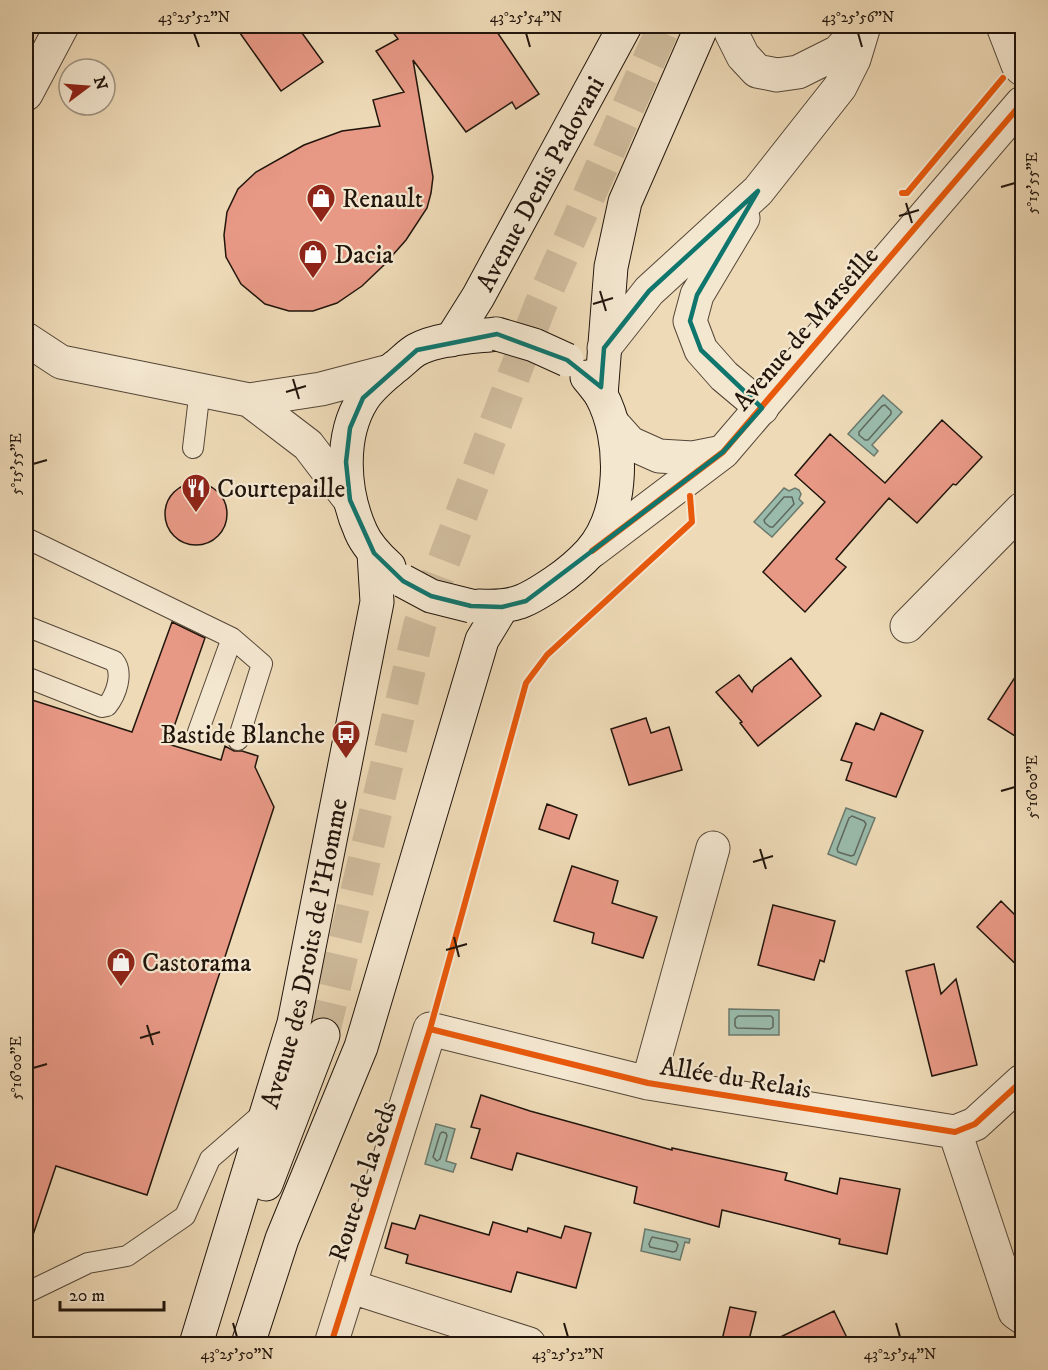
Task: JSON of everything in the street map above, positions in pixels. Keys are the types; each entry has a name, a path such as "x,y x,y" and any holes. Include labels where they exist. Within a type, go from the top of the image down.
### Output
{"street":[{"path":"26,94 62,26"},
{"name":"Avenue Denis Padovani","path":"451,340 478,297 625,26"},
{"path":"702,26 626,202 611,267 604,348 607,410 619,471 611,516 592,551 568,573 526,601 487,607 431,596 403,581 374,553 361,532 350,500 346,462 350,428 363,398 390,371 417,350 451,340 497,334 534,345 567,360 586,375 607,410 630,443 659,456 693,458 723,452"},
{"path":"730,26 743,56 757,71 777,75 798,72 838,52 863,26"},
{"path":"762,408 724,376 701,350 690,321 697,295 759,191 840,87 854,59 863,26"},
{"path":"1004,26 1018,65 1023,69"},
{"name":"Avenue de Marseille","path":"592,551 723,452 1023,103"},
{"path":"604,348 649,291 759,191"},
{"path":"26,339 61,362 249,400 321,390 390,371"},
{"path":"249,400 308,445 350,500"},
{"path":"907,626 1023,509"},
{"name":"Avenue des Droits de l'Homme","path":"196,1344 294,1023 377,602 374,553"},
{"path":"248,1344 282,1239 361,1047 482,640 487,607"},
{"name":"Allée du Relais","path":"648,1083 713,848"},
{"name":"Allée du Relais","path":"430,1029 648,1083 955,1132"},
{"name":"Route de la Seds","path":"330,1344 430,1029"},
{"path":"204,1344 323,1035 241,1344"},
{"path":"1023,1081 975,1124 955,1132 1015,1312 1023,1317"},
{"path":"349,1286 529,1344"}],"lane":[{"path":"193,448 200,389"},
{"path":"26,537 232,638 262,664 238,740"},
{"path":"26,626 114,661 119,666 120,673 111,701 107,706 102,707 26,677"},
{"path":"198,732 232,638"},
{"path":"26,1293 88,1263 127,1256 185,1216 210,1159 268,1108"}],"highlighted area":[{"path":"758,191 697,295 690,321 701,350 762,408 723,452 526,601 502,607 471,606 431,596 403,581 374,553 350,500 346,462 350,428 363,398 417,350 497,334 567,360 601,387 604,348 649,291"}],"water":[{"path":"883,395 902,412 872,445 878,451 874,456 848,434"},
{"path":"784,488 789,491 795,488 799,490 801,494 799,499 803,503 772,537 754,522"},
{"path":"846,808 875,818 856,865 828,854"},
{"path":"729,1009 779,1010 779,1035 729,1035"},
{"path":"436,1124 455,1129 446,1161 456,1164 453,1172 425,1164"},
{"path":"645,1229 690,1239 689,1243 685,1242 680,1260 641,1251"}],"building":[{"path":"235,26 297,26 323,62 281,91"},
{"name":"Renault","path":"388,26 493,26 539,94 516,109 512,102 466,132 413,60 433,177 427,208 406,240 384,265 362,286 337,303 313,311 289,311 265,304 241,284 226,257 224,235 227,212 238,189 256,172 304,145 342,131 380,126 373,100 404,92 376,51 398,39"},
{"path":"942,420 982,457 917,523 889,498 836,559 846,567 805,612 763,572 825,502 795,475 830,434 885,483"},
{"name":"Courtepaille","path":"190,483 202,483 218,492 225,502 227,514 225,526 218,536 202,545 190,545 179,540 170,531 165,520 165,508 170,497 179,488"},
{"name":"Castorama","path":"172,622 205,638 168,744 221,760 225,746 234,751 258,756 255,767 274,807 147,1195 56,1166 31,1241 26,1240 26,698 132,732"},
{"path":"791,658 821,696 758,746 740,723 742,722 716,692 739,675 752,692 754,687"},
{"path":"1023,665 1023,741 988,719"},
{"path":"881,713 923,731 896,797 846,780 852,763 841,760 856,723 874,730"},
{"path":"646,718 651,733 669,727 682,770 629,785 611,729"},
{"path":"547,804 577,815 569,839 539,829"},
{"path":"572,866 618,881 612,903 657,917 643,958 592,943 594,933 554,921"},
{"path":"1001,901 1023,923 1023,971 977,927"},
{"path":"773,905 835,921 824,962 820,960 814,980 758,965"},
{"path":"934,964 941,994 956,979 977,1065 932,1076 906,971"},
{"path":"481,1095 530,1111 672,1150 672,1148 787,1173 785,1180 837,1194 840,1178 900,1189 887,1254 839,1244 840,1239 722,1210 719,1227 634,1203 637,1187 517,1153 512,1170 471,1158 480,1129 471,1127"},
{"path":"420,1215 489,1235 493,1222 527,1232 528,1228 561,1238 565,1226 591,1233 576,1288 517,1272 511,1292 406,1263 408,1255 385,1248 392,1223 415,1229"},
{"path":"730,1307 756,1312 748,1344 721,1344"},
{"path":"834,1311 850,1344 766,1344"}],"tunnel":[{"path":"323,1035 420,624 540,306 664,26"}],"cycle path":[{"path":"902,193 907,193 1003,78"},
{"path":"592,551 723,452 1022,103"},
{"path":"331,1344 430,1029 526,683 547,655 692,522 690,496"},
{"path":"430,1029 648,1083 955,1132 975,1124 1022,1081"}],"place":[{"name":"Renault","path":"321,224"},
{"name":"Dacia","path":"313,280"},
{"name":"Courtepaille","path":"196,514"},
{"name":"Bastide Blanche","path":"346,760"},
{"name":"Castorama","path":"121,988"}]}
